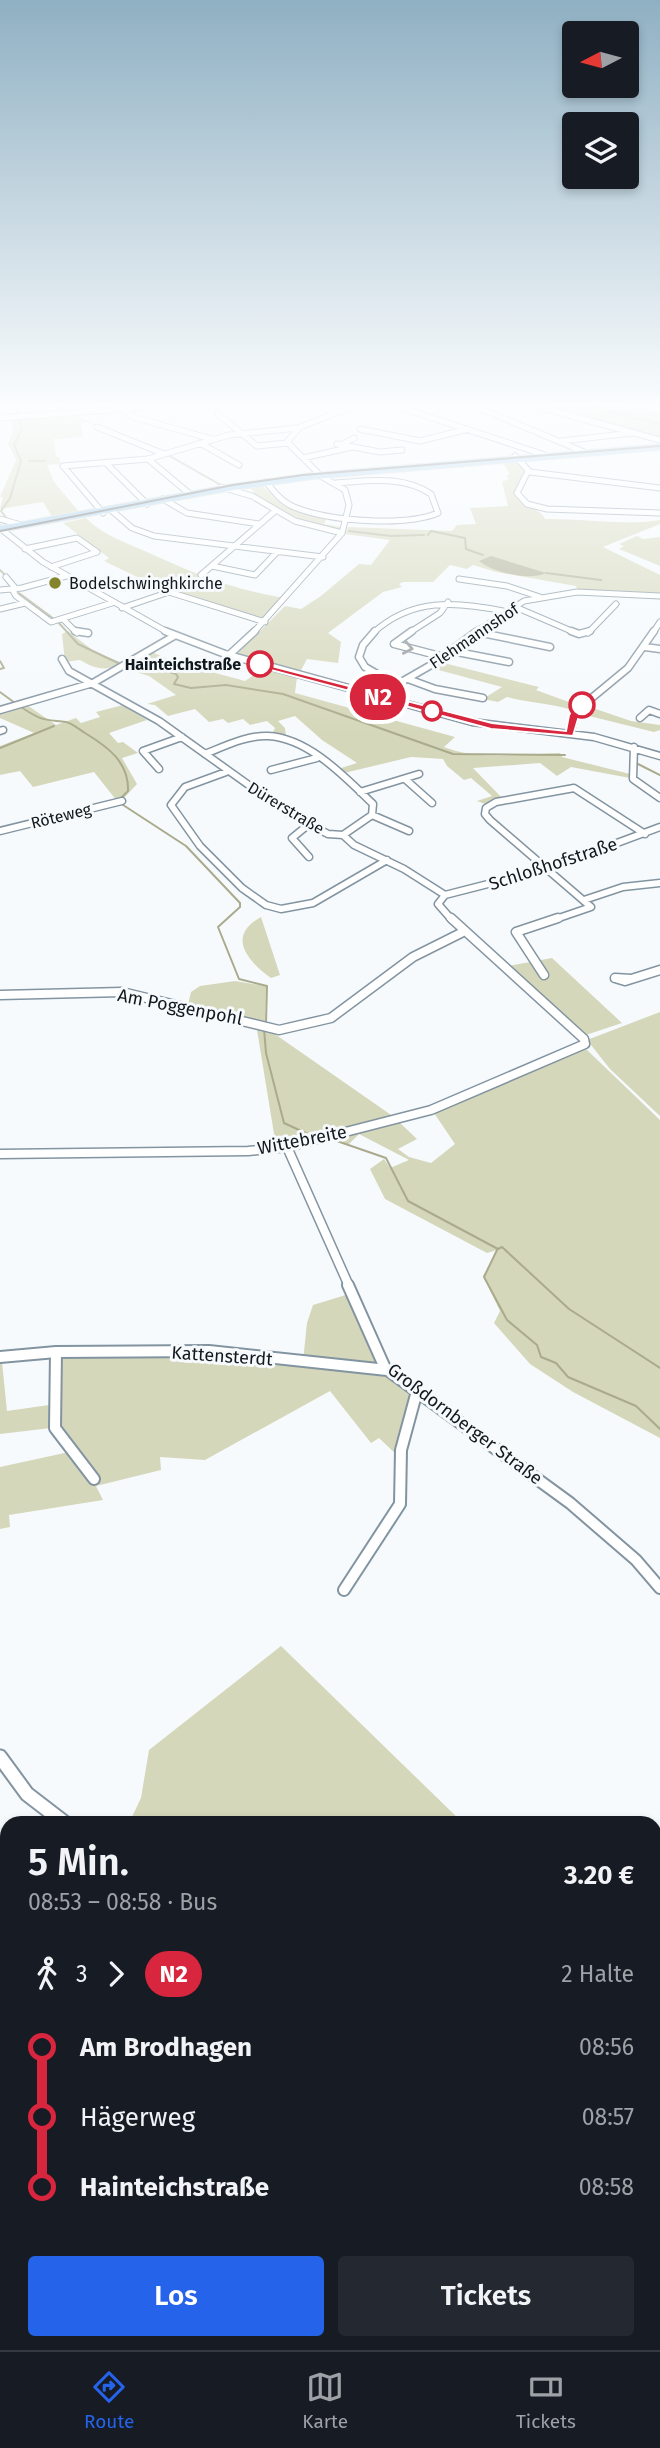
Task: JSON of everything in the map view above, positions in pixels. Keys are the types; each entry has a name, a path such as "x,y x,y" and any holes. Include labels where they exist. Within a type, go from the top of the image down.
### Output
{"main road":[{"path":"2,526 67,517"},
{"path":"2,526 70,517"}],"street":[{"path":"115,517 147,534 323,557"},
{"path":"211,517 259,524"},
{"path":"201,575 269,517"},
{"path":"285,517 342,533"},
{"path":"338,517 424,519 432,517"},
{"path":"229,655 265,622 323,557 342,533 347,517"},
{"path":"2,526 25,549 51,567 174,636 229,655 478,724 570,734 660,755"},
{"path":"25,549 77,538 97,552 51,567"},
{"path":"212,566 253,575 277,552"},
{"path":"6,576 24,603 51,622 112,603"},
{"path":"0,590 66,576"},
{"path":"474,580 540,597"},
{"path":"122,608 169,592 265,622"},
{"name":"Flehmannshof","path":"377,696 444,657 513,606 540,597 583,592 660,596"},
{"path":"397,685 365,667 359,659 360,650 376,630 400,613 418,606 448,602 503,611"},
{"path":"444,657 394,644 413,628 443,613 448,602"},
{"path":"0,609 24,603"},
{"path":"513,606 579,634 587,634 616,604"},
{"path":"63,619 77,633 88,634"},
{"path":"570,734 573,717 580,707 628,668 660,622"},
{"path":"477,632 550,647"},
{"path":"0,710 93,682 174,636"},
{"path":"645,647 660,649"},
{"path":"452,651 509,662"},
{"name":"Dürerstraße","path":"62,659 69,671 93,682 182,737 226,772 308,825 328,834 343,835 354,845 387,860 445,895"},
{"path":"408,679 432,688 483,698"},
{"path":"640,718 649,710 660,714"},
{"path":"205,754 251,737 269,736 290,741 317,758 360,792 373,804 372,815"},
{"path":"159,769 143,751 182,737"},
{"path":"634,747 633,779 660,797"},
{"path":"271,770 317,758"},
{"path":"226,772 181,790 173,796 171,804 198,844 243,888 265,904 282,909 311,904 387,860"},
{"path":"360,792 419,774"},
{"path":"405,779 432,803"},
{"path":"544,975 516,932 591,907 487,817 484,812 488,806 567,787 579,791 645,834"},
{"name":"Röteweg","path":"0,831 121,801"},
{"path":"372,815 410,831"},
{"path":"343,835 372,815"},
{"path":"308,825 292,838 309,857"},
{"name":"Schloßhofstraße","path":"445,895 547,869 660,827"},
{"path":"584,900 622,887 660,883"},
{"path":"445,895 438,904 463,932"},
{"name":"Am Poggenpohl","path":"0,995 122,992 239,1018 274,1030 331,1018 413,957 463,932"},
{"name":"Wittebreite","path":"0,1154 248,1151 287,1147 431,1110 586,1042 517,977 463,932"},
{"path":"631,979 660,970"},
{"name":"Großdornberger Straße","path":"287,1147 387,1370 570,1503 636,1560 660,1588"},
{"name":"Kattensterdt","path":"0,1357 56,1352 209,1351 338,1367 387,1370"},
{"path":"56,1352 55,1428 94,1479"},
{"path":"344,1590 400,1504 401,1450 417,1391"},
{"path":"0,1757 27,1794 56,1816"}],"shaded area":[{"path":"290,517 319,517 326,519 324,524 341,527 340,531"},
{"path":"473,517 543,517 545,519 633,522 660,520 660,524 603,547 660,575 660,595 578,591 576,586 496,572 473,565 467,569 450,565 433,582 403,582 399,584 402,587 383,592 328,633 341,642 338,663 307,659 300,672 236,655 285,606 301,609 359,564 371,565 390,540 345,534 348,527 452,531 457,525 476,524"},
{"path":"86,518 115,538 197,574 247,590 284,598 264,621 166,591 104,561 109,558 63,523"},
{"path":"637,536 643,539 660,537 660,566 619,549 624,546 619,544"},
{"path":"491,556 546,573 531,576 512,574 479,561"},
{"path":"68,631 95,652 123,663 106,668 91,666 80,660 65,662 62,634"},
{"path":"152,652 175,662 245,681 264,668 297,677 295,693 455,737 444,747 458,751 501,756 560,753 562,757 630,774 630,778 571,767 557,776 540,763 473,768 503,799 485,804 477,801 492,796 471,778 464,780 447,766 443,759 411,757 344,773 338,769 357,763 322,740 295,716 278,721 285,728 286,736 272,734 275,728 267,721 250,725 243,719 228,723 223,719 209,722 195,709 168,716 155,705 147,704 176,695 149,676 123,668"},
{"path":"440,662 539,687 536,690 577,705 573,710 507,697 498,702 483,699 502,687 431,668"},
{"path":"27,705 56,725 76,718 81,723 100,717 96,712 123,705 147,720 109,733 118,743 123,742 138,753 122,758 137,784 123,799 117,801 94,772 33,787 20,771 0,775 0,746 34,733 0,718 0,712"},
{"path":"587,706 631,721 660,725 660,730 654,732 581,714"},
{"path":"261,917 280,975 271,978 255,965 244,949 244,933"},
{"path":"552,958 622,1023 583,1036 508,966"},
{"path":"235,981 266,986 265,1023 188,1005 191,992 200,986"},
{"path":"660,1012 660,1116 610,1069 587,1040"},
{"path":"256,1024 269,1030 394,1117 276,1146"},
{"path":"586,1049 660,1120 660,1438 573,1392 530,1364 494,1323 500,1311 483,1276 497,1250 487,1253 385,1199 370,1169 384,1159 390,1168 409,1160 359,1134 348,1145 329,1138 399,1122 417,1139 398,1149 409,1157 431,1163 455,1144 434,1113"},
{"path":"349,1294 381,1365 303,1361 307,1323 313,1305"},
{"path":"206,1354 386,1375 409,1391 411,1397 399,1457 379,1438 371,1443 330,1391 205,1460 160,1457 161,1470 96,1486 103,1500 9,1515 10,1527 0,1529 0,1467 69,1452 52,1433 51,1428 0,1434 0,1362 7,1411 56,1404 59,1355"},
{"path":"281,1646 456,1816 132,1816 141,1798 149,1750"}],"waterway":[{"path":"5,517 8,520"},
{"path":"349,531 391,536 424,535"},
{"path":"428,535 431,531 465,538 466,549 483,555"},
{"path":"0,570 5,575"},
{"path":"546,573 601,580"},
{"path":"19,593 54,619"},
{"path":"58,622 78,644 118,663"},
{"path":"0,661 4,668 0,669"},
{"path":"131,666 151,666 176,674 178,677 174,684 191,688 226,685 283,694 453,754 565,755"},
{"path":"0,692 15,703"},
{"path":"21,707 42,719 71,724 116,756 127,781 128,791 121,798"},
{"path":"0,748 54,726"},
{"path":"636,763 660,775"},
{"path":"120,803 186,846 240,903 240,907 218,927 239,979 267,986 266,1023"},
{"path":"264,1029 266,1053 284,1123 310,1135"},
{"path":"334,1140 386,1158 408,1201 498,1249 502,1247 569,1309 660,1368"},
{"path":"497,1250 484,1277 507,1320 537,1345 541,1357 556,1363 568,1377 636,1406 660,1429"}],"tram line":[{"path":"0,531 73,517"}],"bus line":[{"name":"N2","path":"260,664 491,726 570,734 574,715 582,705"}],"place":[{"name":"Bodelschwinghkirche","path":"55,583"},
{"name":"Hainteichstraße","path":"260,664"}]}
